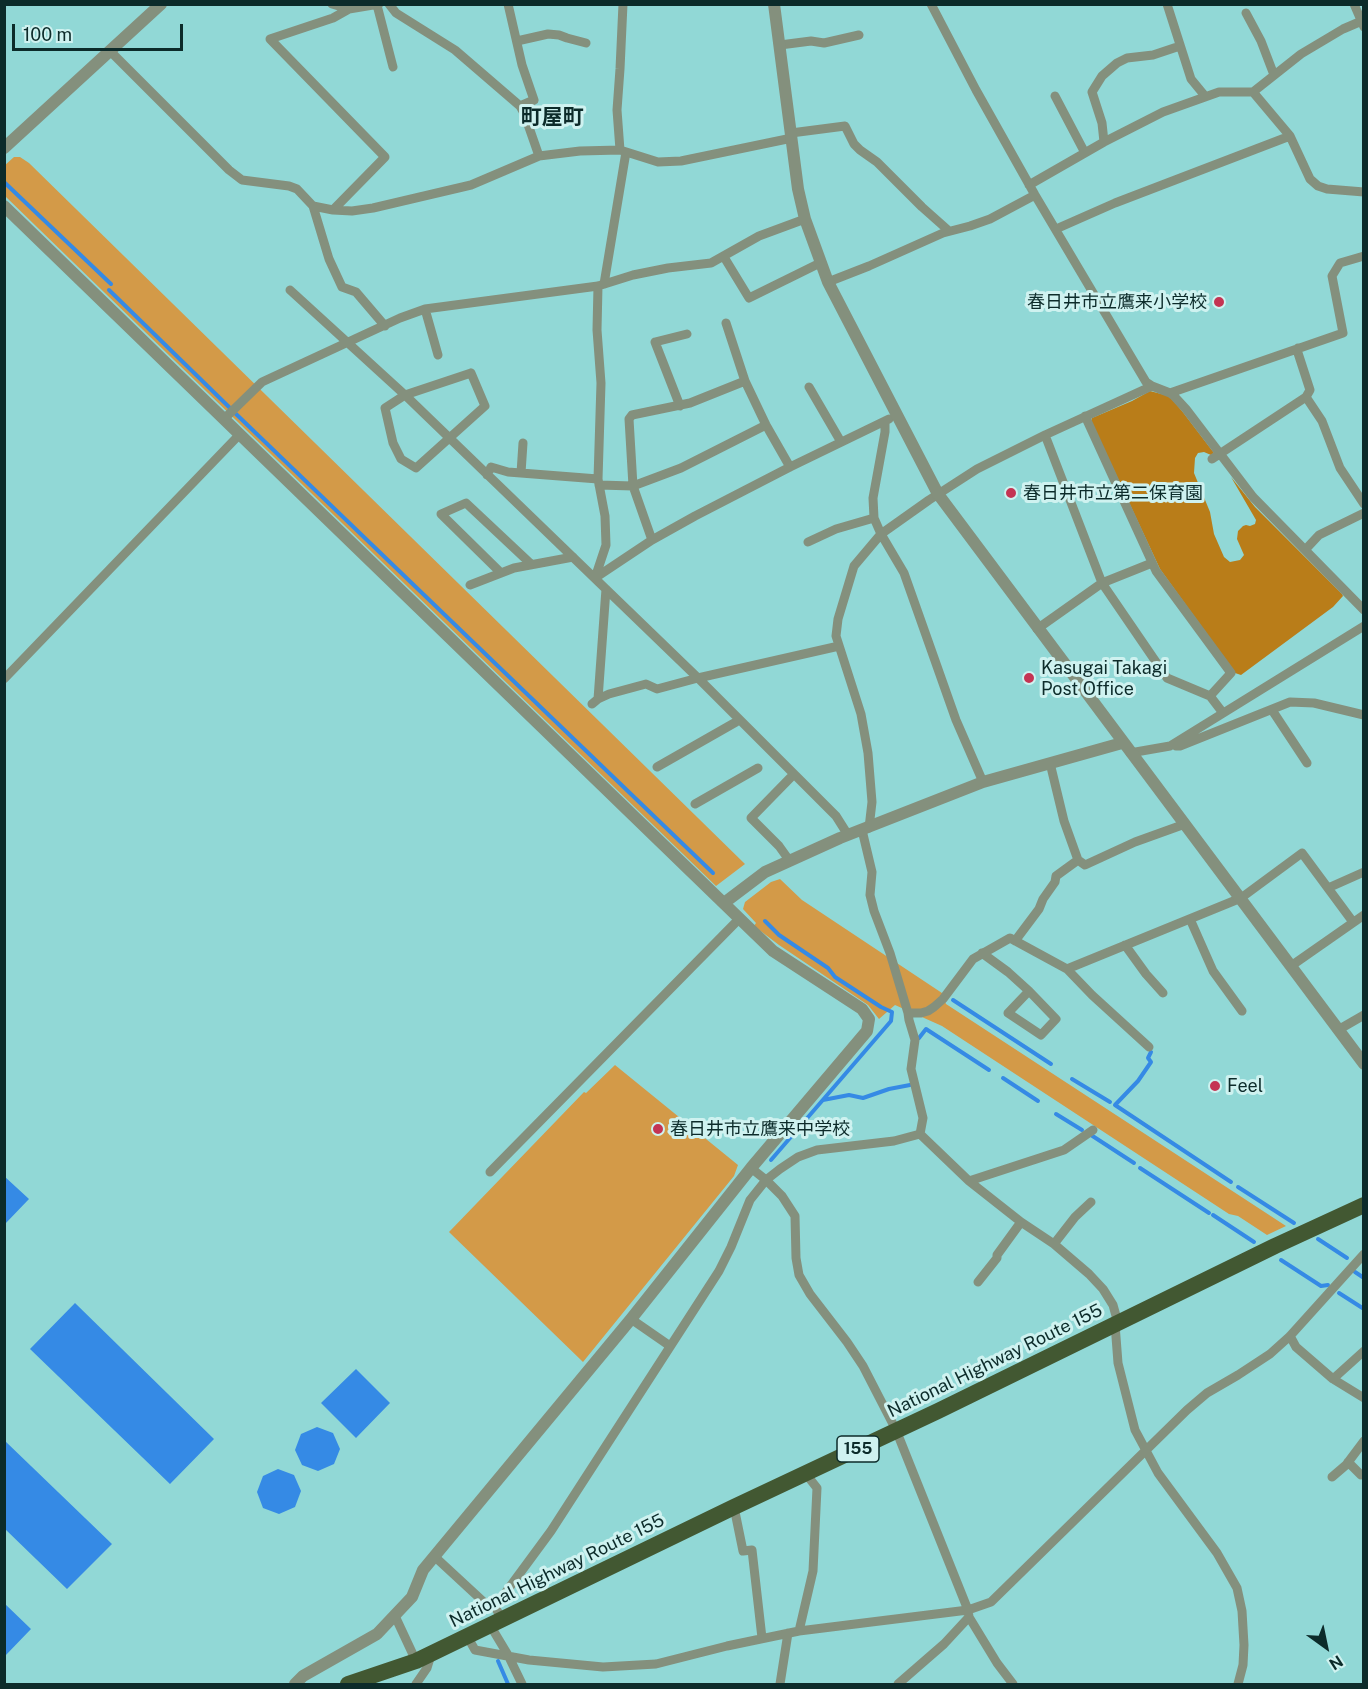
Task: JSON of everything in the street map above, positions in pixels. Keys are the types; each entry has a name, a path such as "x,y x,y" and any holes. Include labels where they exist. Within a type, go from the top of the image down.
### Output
{"highway":[{"name":"National Highway Route 155","path":"348,1684 423,1657 467,1636 495,1617 806,1474 1364,1204"}],"street":[{"path":"4,148 161,4"},
{"path":"332,4 349,9"},
{"path":"389,4 396,13 455,50 520,106 539,156"},
{"path":"508,4 522,65 534,100 520,106"},
{"path":"595,578 606,545 605,516 599,482 601,383 597,330 601,285 623,151 617,110 623,4"},
{"path":"774,4 798,189 805,219 828,282 891,418 938,494 1364,1064"},
{"path":"931,4 1029,185 1146,382 1170,393 1186,409 1215,456 1364,610"},
{"path":"1167,4 1191,79 1205,96"},
{"path":"1029,185 1104,142 1163,112 1219,92 1253,92 1301,54 1325,39 1363,22 1354,4"},
{"path":"333,210 385,158 270,39 333,18 349,9 378,5 393,67"},
{"path":"1246,13 1262,41 1274,75"},
{"path":"517,41 548,34 559,34 586,43"},
{"path":"780,45 811,40 824,43 859,35"},
{"path":"1104,142 1102,123 1092,92 1102,76 1127,58 1153,55 1180,46"},
{"path":"110,51 229,170 242,180 297,189 313,206 329,259 342,287 356,292 385,326"},
{"path":"1253,92 1290,136 1310,179 1318,186 1327,189 1363,191"},
{"path":"1055,96 1085,153"},
{"path":"313,206 352,211 373,208 471,185 539,156 580,151 623,151 658,162 681,161 845,126 854,144 877,162 949,231"},
{"path":"1056,230 1115,202 1290,136"},
{"path":"828,282 949,231 990,219 1035,195"},
{"path":"4,206 773,951 862,1009 869,1019 867,1031 751,1168 423,1570 412,1598 377,1634 303,1676 295,1684"},
{"path":"224,418 262,382 425,309 601,285 633,275 668,268 711,263 759,236 805,219"},
{"path":"1170,393 1343,333 1332,276 1340,263 1364,255"},
{"path":"724,256 749,298 820,263"},
{"path":"290,290 405,395 698,678 836,816 848,835"},
{"path":"425,309 438,355"},
{"path":"726,323 746,381 766,425 790,467"},
{"path":"680,406 655,342 687,334"},
{"path":"1215,456 1306,397 1310,390 1298,348"},
{"path":"471,372 485,406 416,468 401,459 393,443 385,408 405,395 471,372"},
{"path":"652,540 633,486 629,419 632,415 680,406 746,381"},
{"path":"920,1134 923,1118 911,1069 915,1040 890,953 870,895 872,872 866,829 872,802 866,743 861,714 836,636 838,619 854,566 881,534 976,469 1152,386"},
{"path":"810,387 841,442"},
{"path":"1306,397 1322,421 1340,468 1364,504"},
{"path":"1085,416 1152,563 1231,673 1210,696"},
{"path":"595,578 652,540 790,467 891,418"},
{"path":"891,418 885,432 873,498 874,518 904,573 950,703 983,782"},
{"path":"487,475 491,467 521,473 633,486 681,468 766,425"},
{"path":"4,679 240,434"},
{"path":"1045,435 1102,584 1167,678 1210,696 1222,713"},
{"path":"521,473 523,443"},
{"path":"500,572 441,514 466,502 531,564"},
{"path":"1305,550 1319,535 1364,513"},
{"path":"808,542 836,529 874,518"},
{"path":"470,585 500,572 573,557"},
{"path":"1038,628 1102,584 1152,563"},
{"path":"606,589 595,701 646,684 657,689 839,646"},
{"path":"1170,746 1364,627"},
{"path":"1130,753 1180,746 1290,702 1314,703 1361,715 1364,725"},
{"path":"1272,710 1307,763"},
{"path":"657,767 736,722"},
{"path":"724,903 765,872 848,835 983,782 1122,743"},
{"path":"1050,763 1065,822 1078,860 1085,865 1136,842 1185,824"},
{"path":"695,804 758,768"},
{"path":"789,860 779,846 751,818 794,774"},
{"path":"1067,969 1241,898 1302,853 1353,922"},
{"path":"1015,941 1038,909 1055,882 1056,876 1078,860"},
{"path":"1328,888 1364,872"},
{"path":"1291,966 1364,915"},
{"path":"490,1172 740,918"},
{"path":"1190,919 1213,971 1242,1011"},
{"path":"908,1013 928,1011 943,999 973,959 1010,938 1067,969 1149,1047"},
{"path":"1125,945 1163,993"},
{"path":"982,953 1008,972 1029,991 1056,1019 1041,1035 1008,1013 1029,991"},
{"path":"1338,1030 1364,1015"},
{"path":"969,1181 1064,1150 1092,1130"},
{"path":"495,1617 719,1271 750,1200 766,1180 798,1157 817,1150 894,1142 920,1134"},
{"path":"920,1134 969,1181 1021,1222 1054,1244 1089,1274 1103,1289 1113,1305 1118,1363 1136,1430 1158,1473 1217,1553 1236,1588 1242,1611 1244,1645 1243,1665 1238,1684"},
{"path":"751,1168 782,1196 795,1216 796,1258 799,1275 810,1294 847,1342 896,1430 968,1613 997,1663 1013,1684"},
{"path":"1054,1244 1075,1217 1091,1202"},
{"path":"978,1282 998,1258 997,1255 1021,1222"},
{"path":"467,1636 475,1650 529,1660 603,1667 656,1664 799,1631 968,1613 991,1602 1187,1410 1207,1393 1270,1354 1290,1336 1364,1254"},
{"path":"630,1319 670,1346"},
{"path":"1290,1336 1296,1347 1333,1379 1364,1398"},
{"path":"1333,1379 1364,1351"},
{"path":"1332,1477 1348,1462 1364,1441"},
{"path":"1348,1462 1361,1475"},
{"path":"799,1631 813,1571 817,1488 806,1474"},
{"path":"734,1507 743,1551 752,1550 762,1638"},
{"path":"434,1557 487,1605 495,1617 508,1655 522,1684"},
{"path":"898,1684 944,1644 968,1613"},
{"path":"395,1616 423,1657 427,1668 416,1684"},
{"path":"780,1684 788,1633"}],"shaded area":[{"path":"14,157 20,157 29,163 745,864 716,886 5,196 4,166"},
{"path":"1150,391 1169,396 1214,453 1211,455 1204,452 1198,453 1195,458 1194,473 1210,512 1214,534 1224,557 1230,562 1240,560 1244,555 1237,539 1238,531 1243,526 1255,524 1256,520 1231,477 1255,507 1343,596 1333,607 1241,675 1235,673 1160,569 1091,421 1092,418"},
{"path":"780,879 802,900 942,993 946,1004 1286,1226 1267,1235 1238,1216 1229,1214 942,1026 895,1005 879,1019 868,1005 754,926 756,923 743,909 745,902 771,882"},
{"name":"春日井市立鷹来中学校","path":"615,1065 738,1165 734,1176 583,1362 449,1232 584,1092 586,1093"}],"water":[{"path":"4,1176 29,1199 5,1224 4,1224"},
{"path":"75,1303 214,1439 170,1484 30,1349"},
{"path":"356,1369 390,1403 356,1438 321,1403"},
{"path":"317,1427 333,1433 340,1449 334,1464 318,1471 302,1465 295,1450 301,1434"},
{"path":"4,1440 112,1544 67,1589 5,1529"},
{"path":"278,1469 294,1475 301,1491 295,1507 279,1514 263,1508 257,1492 263,1476"},
{"path":"4,1603 31,1629 5,1656 4,1656"}],"waterway":[{"path":"4,182 111,284"},
{"path":"109,290 229,407"},
{"path":"236,414 713,873"},
{"path":"765,921 779,935 828,968 835,977 892,1012 891,1021 771,1160"},
{"path":"953,1000 1051,1064"},
{"path":"919,1038 926,1029 989,1070"},
{"path":"1115,1105 1138,1081 1151,1062 1148,1058 1151,1052"},
{"path":"1003,1078 1038,1101"},
{"path":"1072,1079 1110,1102"},
{"path":"823,1100 849,1095 863,1098 910,1085"},
{"path":"1115,1105 1231,1182"},
{"path":"1056,1114 1082,1130"},
{"path":"1091,1135 1134,1163"},
{"path":"1140,1168 1209,1213"},
{"path":"1238,1187 1294,1223"},
{"path":"1213,1215 1254,1242"},
{"path":"1318,1239 1347,1258"},
{"path":"1281,1260 1321,1286 1328,1285"},
{"path":"1355,1272 1364,1278"},
{"path":"1339,1293 1364,1309"},
{"path":"498,1661 508,1684"}],"place":[{"name":"春日井市立鷹来小学校","path":"1219,302"},
{"name":"春日井市立第二保育園","path":"1011,493"},
{"name":"Kasugai Takagi Post Office","path":"1029,678"},
{"name":"Feel","path":"1215,1086"},
{"name":"春日井市立鷹来中学校","path":"658,1129"}],"district":[{"name":"町屋町","path":"552,118"}]}
